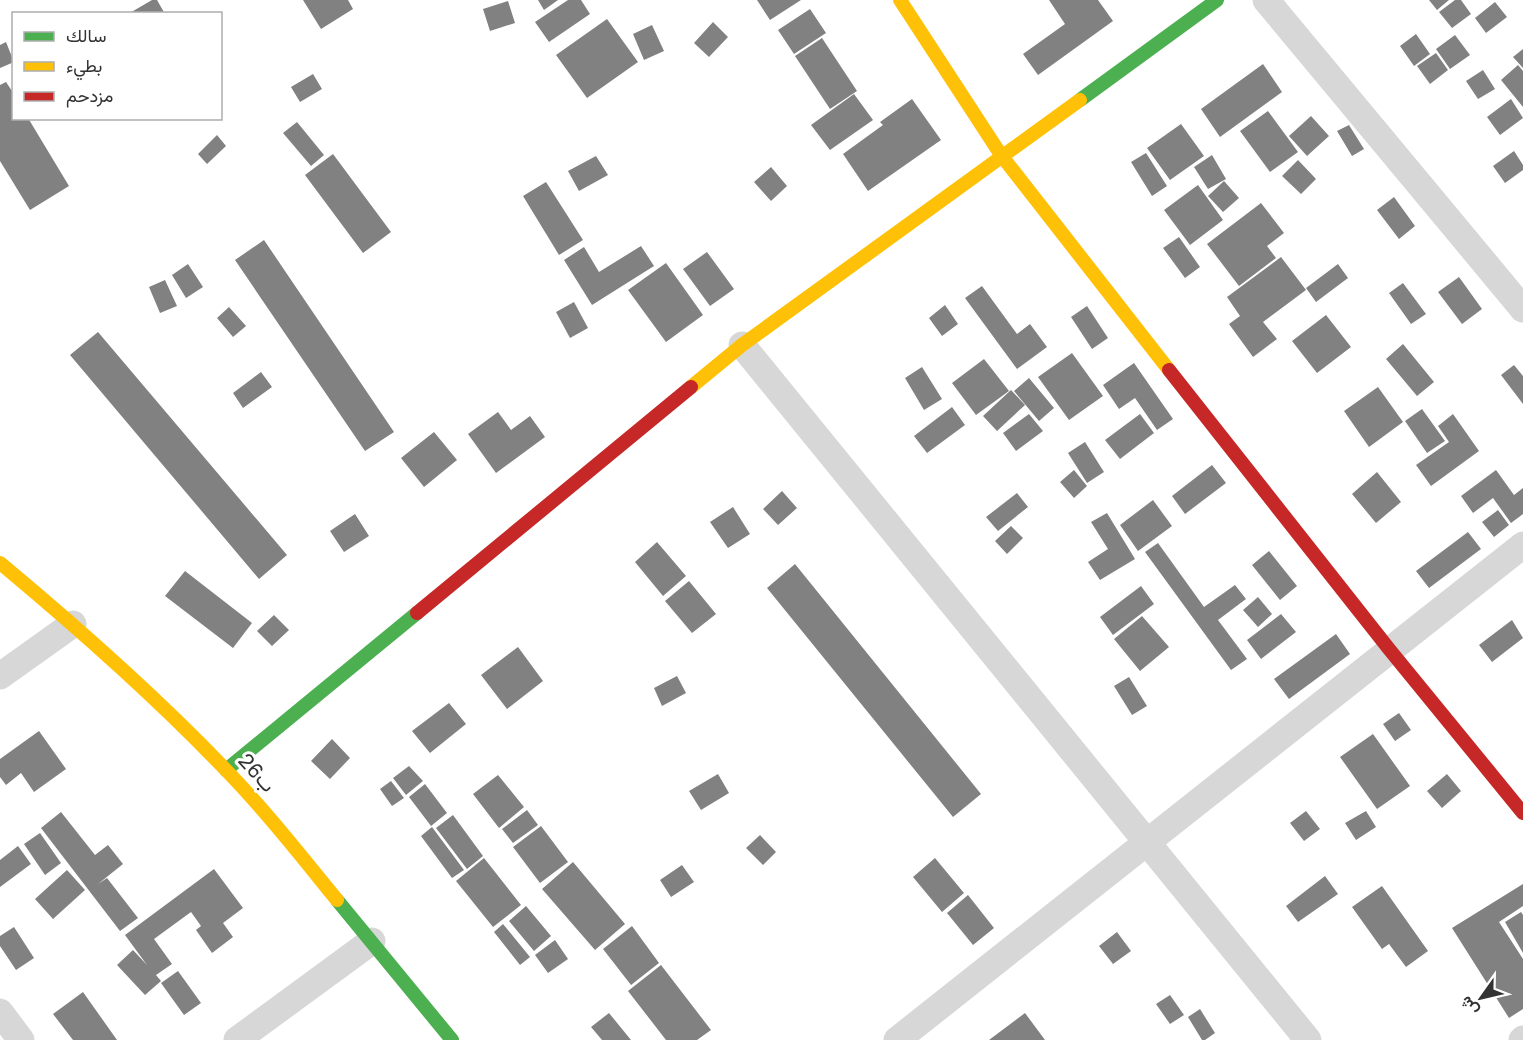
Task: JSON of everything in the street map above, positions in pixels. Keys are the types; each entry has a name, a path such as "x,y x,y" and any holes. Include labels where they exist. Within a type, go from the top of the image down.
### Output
{"main road":[{"path":"900,0 1001,155 1389,649 1523,813"},
{"path":"226,770 742,345 1217,0"},
{"name":"26ب","path":"0,563 73,624 152,696 226,770 372,941 452,1040"}],"street":[{"path":"1266,0 1523,309"},
{"path":"742,345 1308,1040"},
{"path":"911,1036 1148,842 1523,545"},
{"path":"0,676 73,624"},
{"path":"237,1040 372,941"},
{"path":"0,1012 21,1040"}],"building":[{"path":"152,0 157,0 164,12 131,12"},
{"path":"303,0 348,0 353,9 321,29"},
{"path":"538,0 558,0 544,10"},
{"path":"568,0 581,0 590,14 549,42 535,22"},
{"path":"757,0 801,0 770,20"},
{"path":"1049,0 1098,0 1113,21 1038,75 1023,54 1065,24"},
{"path":"1429,0 1449,0 1437,10"},
{"path":"1455,0 1461,0 1471,14 1452,28 1439,12"},
{"path":"508,1 515,23 490,31 483,9"},
{"path":"1495,2 1507,17 1486,33 1475,18"},
{"path":"810,9 826,33 794,54 778,30"},
{"path":"607,19 638,62 587,98 556,55"},
{"path":"713,22 728,37 709,57 694,43"},
{"path":"652,25 664,51 644,60 633,34"},
{"path":"1416,34 1430,54 1414,66 1400,46"},
{"path":"1455,35 1470,55 1450,69 1436,49"},
{"path":"822,38 857,91 830,109 795,56"},
{"path":"6,42 12,63 0,68 0,45"},
{"path":"1523,49 1523,68 1513,57"},
{"path":"1436,53 1448,70 1430,84 1417,66"},
{"path":"1263,64 1282,92 1220,137 1201,109"},
{"path":"1518,65 1523,71 1523,107 1501,80"},
{"path":"1483,70 1495,89 1478,99 1466,81"},
{"path":"313,74 322,89 300,102 291,87"},
{"path":"6,82 12,91 12,120 29,120 69,186 30,210 0,161 0,85"},
{"path":"854,94 873,120 830,150 811,125"},
{"path":"912,99 941,140 868,191 843,154 883,125 880,122"},
{"path":"1511,99 1523,118 1500,135 1487,117"},
{"path":"1268,111 1298,152 1270,172 1240,131"},
{"path":"1311,116 1329,136 1307,156 1289,136"},
{"path":"297,122 324,155 311,166 283,133"},
{"path":"1181,124 1204,156 1170,180 1147,148"},
{"path":"1349,125 1364,149 1352,156 1337,131"},
{"path":"217,135 226,146 207,164 198,154"},
{"path":"1514,151 1523,165 1523,170 1505,183 1493,166"},
{"path":"1146,153 1167,186 1152,196 1131,162"},
{"path":"333,154 391,232 363,253 305,175"},
{"path":"1212,155 1226,179 1208,189 1194,167"},
{"path":"596,156 608,175 579,191 568,171"},
{"path":"1298,160 1316,179 1301,194 1282,176"},
{"path":"771,167 787,186 771,201 754,182"},
{"path":"1224,181 1239,198 1223,212 1208,196"},
{"path":"546,182 583,240 559,255 523,196"},
{"path":"1198,185 1223,220 1190,245 1164,210"},
{"path":"1394,197 1415,226 1399,239 1377,210"},
{"path":"1261,203 1284,233 1267,246 1276,258 1239,286 1207,244"},
{"path":"1179,237 1200,267 1185,278 1163,248"},
{"path":"264,240 394,432 365,451 235,260"},
{"path":"641,246 654,266 592,305 564,260 584,247 599,272"},
{"path":"707,252 734,289 710,306 683,269"},
{"path":"1281,257 1306,290 1263,322 1277,339 1253,357 1229,324 1240,316 1227,297"},
{"path":"666,263 703,315 666,342 628,290"},
{"path":"188,264 203,287 186,298 172,275"},
{"path":"1338,264 1348,278 1316,302 1306,288"},
{"path":"1459,277 1482,309 1462,324 1438,292"},
{"path":"165,280 177,306 160,313 149,287"},
{"path":"1403,283 1426,314 1411,324 1389,293"},
{"path":"982,286 1017,334 1030,324 1047,347 1017,369 965,298"},
{"path":"574,302 588,328 570,338 556,312"},
{"path":"945,305 958,324 942,336 929,318"},
{"path":"1087,306 1108,338 1092,349 1071,317"},
{"path":"229,307 246,326 233,337 217,318"},
{"path":"1326,315 1351,347 1317,373 1292,341"},
{"path":"98,332 287,555 259,579 70,355"},
{"path":"1403,344 1434,382 1417,396 1386,359"},
{"path":"1072,353 1103,396 1069,420 1038,377"},
{"path":"984,359 1009,391 976,415 952,383"},
{"path":"1134,363 1173,419 1157,430 1135,398 1119,409 1103,385"},
{"path":"1514,365 1523,376 1523,404 1501,375"},
{"path":"922,367 942,399 924,410 905,378"},
{"path":"261,372 272,387 243,408 233,393"},
{"path":"1029,378 1054,408 1039,421 1014,391"},
{"path":"1378,387 1403,422 1369,447 1344,411"},
{"path":"1011,390 1025,405 997,431 983,416"},
{"path":"952,407 965,425 927,453 914,436"},
{"path":"1422,409 1445,441 1427,453 1405,421"},
{"path":"498,412 511,430 530,416 545,437 496,473 468,434"},
{"path":"1029,414 1043,431 1016,451 1003,433"},
{"path":"1140,414 1154,433 1120,459 1105,440"},
{"path":"1453,414 1479,451 1431,486 1416,465 1449,442 1438,426"},
{"path":"434,432 457,460 424,487 401,458"},
{"path":"1085,442 1104,472 1087,483 1068,453"},
{"path":"1212,465 1226,483 1185,514 1172,496"},
{"path":"1074,470 1087,486 1074,498 1060,482"},
{"path":"1496,470 1514,495 1523,488 1523,514 1511,523 1493,498 1473,513 1461,496"},
{"path":"1377,472 1401,502 1376,523 1352,494"},
{"path":"782,491 797,508 778,525 763,509"},
{"path":"1017,493 1028,507 998,531 986,517"},
{"path":"1153,500 1172,526 1138,551 1120,525"},
{"path":"733,507 750,534 728,548 710,522"},
{"path":"1498,510 1509,525 1494,537 1482,522"},
{"path":"1107,513 1135,559 1100,580 1088,562 1108,549 1091,522"},
{"path":"355,514 369,536 344,552 330,531"},
{"path":"1011,526 1023,538 1007,554 995,541"},
{"path":"1468,532 1481,549 1429,588 1416,571"},
{"path":"657,542 686,576 663,596 635,562"},
{"path":"1158,543 1204,607 1235,585 1246,599 1218,620 1247,659 1231,670 1145,552"},
{"path":"1269,551 1297,586 1280,600 1252,565"},
{"path":"795,564 981,794 953,817 767,588"},
{"path":"185,571 252,623 233,648 165,596"},
{"path":"689,581 716,614 692,633 665,601"},
{"path":"1141,586 1154,604 1113,635 1100,617"},
{"path":"1258,597 1272,614 1258,627 1243,610"},
{"path":"1281,614 1296,632 1261,659 1247,640"},
{"path":"274,615 289,630 272,646 257,631"},
{"path":"1142,616 1169,647 1140,671 1114,639"},
{"path":"1512,620 1523,638 1492,662 1479,645"},
{"path":"1336,634 1350,654 1289,699 1274,679"},
{"path":"518,647 543,681 507,709 481,675"},
{"path":"677,676 686,693 662,706 654,688"},
{"path":"1129,677 1147,706 1132,715 1114,686"},
{"path":"449,703 466,724 430,753 412,731"},
{"path":"1399,713 1411,730 1395,741 1383,724"},
{"path":"39,731 66,769 34,792 21,773 6,785 0,777 0,759"},
{"path":"1373,734 1410,786 1377,809 1340,757"},
{"path":"332,739 350,758 330,779 311,761"},
{"path":"409,766 423,781 406,795 393,778"},
{"path":"718,774 729,793 701,810 689,791"},
{"path":"1447,774 1461,791 1442,808 1427,791"},
{"path":"498,775 524,807 499,828 473,794"},
{"path":"391,781 404,798 392,806 380,789"},
{"path":"425,784 447,813 431,826 409,797"},
{"path":"527,810 538,825 513,843 502,829"},
{"path":"1306,811 1320,829 1304,841 1290,823"},
{"path":"1366,811 1376,827 1356,840 1345,823"},
{"path":"61,812 95,855 108,845 123,864 98,884 107,878 138,918 120,931 41,828"},
{"path":"453,815 483,856 467,869 436,828"},
{"path":"541,826 568,862 540,883 513,847"},
{"path":"432,827 464,870 452,878 421,836"},
{"path":"40,833 61,863 45,875 24,844"},
{"path":"760,835 776,852 763,865 746,848"},
{"path":"18,846 31,864 0,887 0,860"},
{"path":"484,858 521,905 493,927 456,881"},
{"path":"935,858 964,893 942,912 913,877"},
{"path":"573,862 625,924 595,950 542,889"},
{"path":"682,865 694,882 671,897 660,880"},
{"path":"214,869 243,908 223,923 233,937 212,953 196,930 201,926 191,912 154,939 172,964 156,975 161,981 145,995 117,965 133,950 147,965 125,935"},
{"path":"67,870 85,890 53,919 35,899"},
{"path":"1325,876 1338,894 1298,922 1286,906"},
{"path":"1523,884 1523,906 1499,922 1523,959 1523,1009 1509,1018 1452,928"},
{"path":"1382,886 1428,951 1406,967 1389,944 1382,949 1352,907"},
{"path":"968,895 994,928 973,945 947,913"},
{"path":"526,906 551,936 534,951 509,921"},
{"path":"1521,912 1523,915 1523,953 1505,922"},
{"path":"503,924 530,957 520,965 494,932"},
{"path":"632,926 659,963 631,985 603,949"},
{"path":"14,927 34,958 16,970 0,946 0,936"},
{"path":"1117,932 1131,951 1113,964 1099,946"},
{"path":"555,940 568,959 548,973 535,955"},
{"path":"661,965 711,1030 697,1040 666,1040 628,991"},
{"path":"178,971 201,1003 184,1015 161,983"},
{"path":"83,992 117,1040 73,1040 53,1014"},
{"path":"1170,995 1184,1015 1170,1024 1156,1004"},
{"path":"1200,1009 1215,1033 1205,1040 1202,1040 1188,1017"},
{"path":"609,1013 631,1040 602,1040 591,1027"},
{"path":"1025,1013 1045,1040 989,1040"}],"traffic: fast":[{"path":"1080,100 1217,0"},
{"path":"226,770 417,613"},
{"path":"337,900 452,1040"}],"traffic: slow":[{"path":"900,0 1001,155 1169,370"},
{"path":"691,387 742,345 1080,100"},
{"path":"0,563 58,612 171,715 254,801 337,900"}],"traffic: jam":[{"path":"1169,370 1389,649 1523,813"},
{"path":"417,613 691,387"}]}
